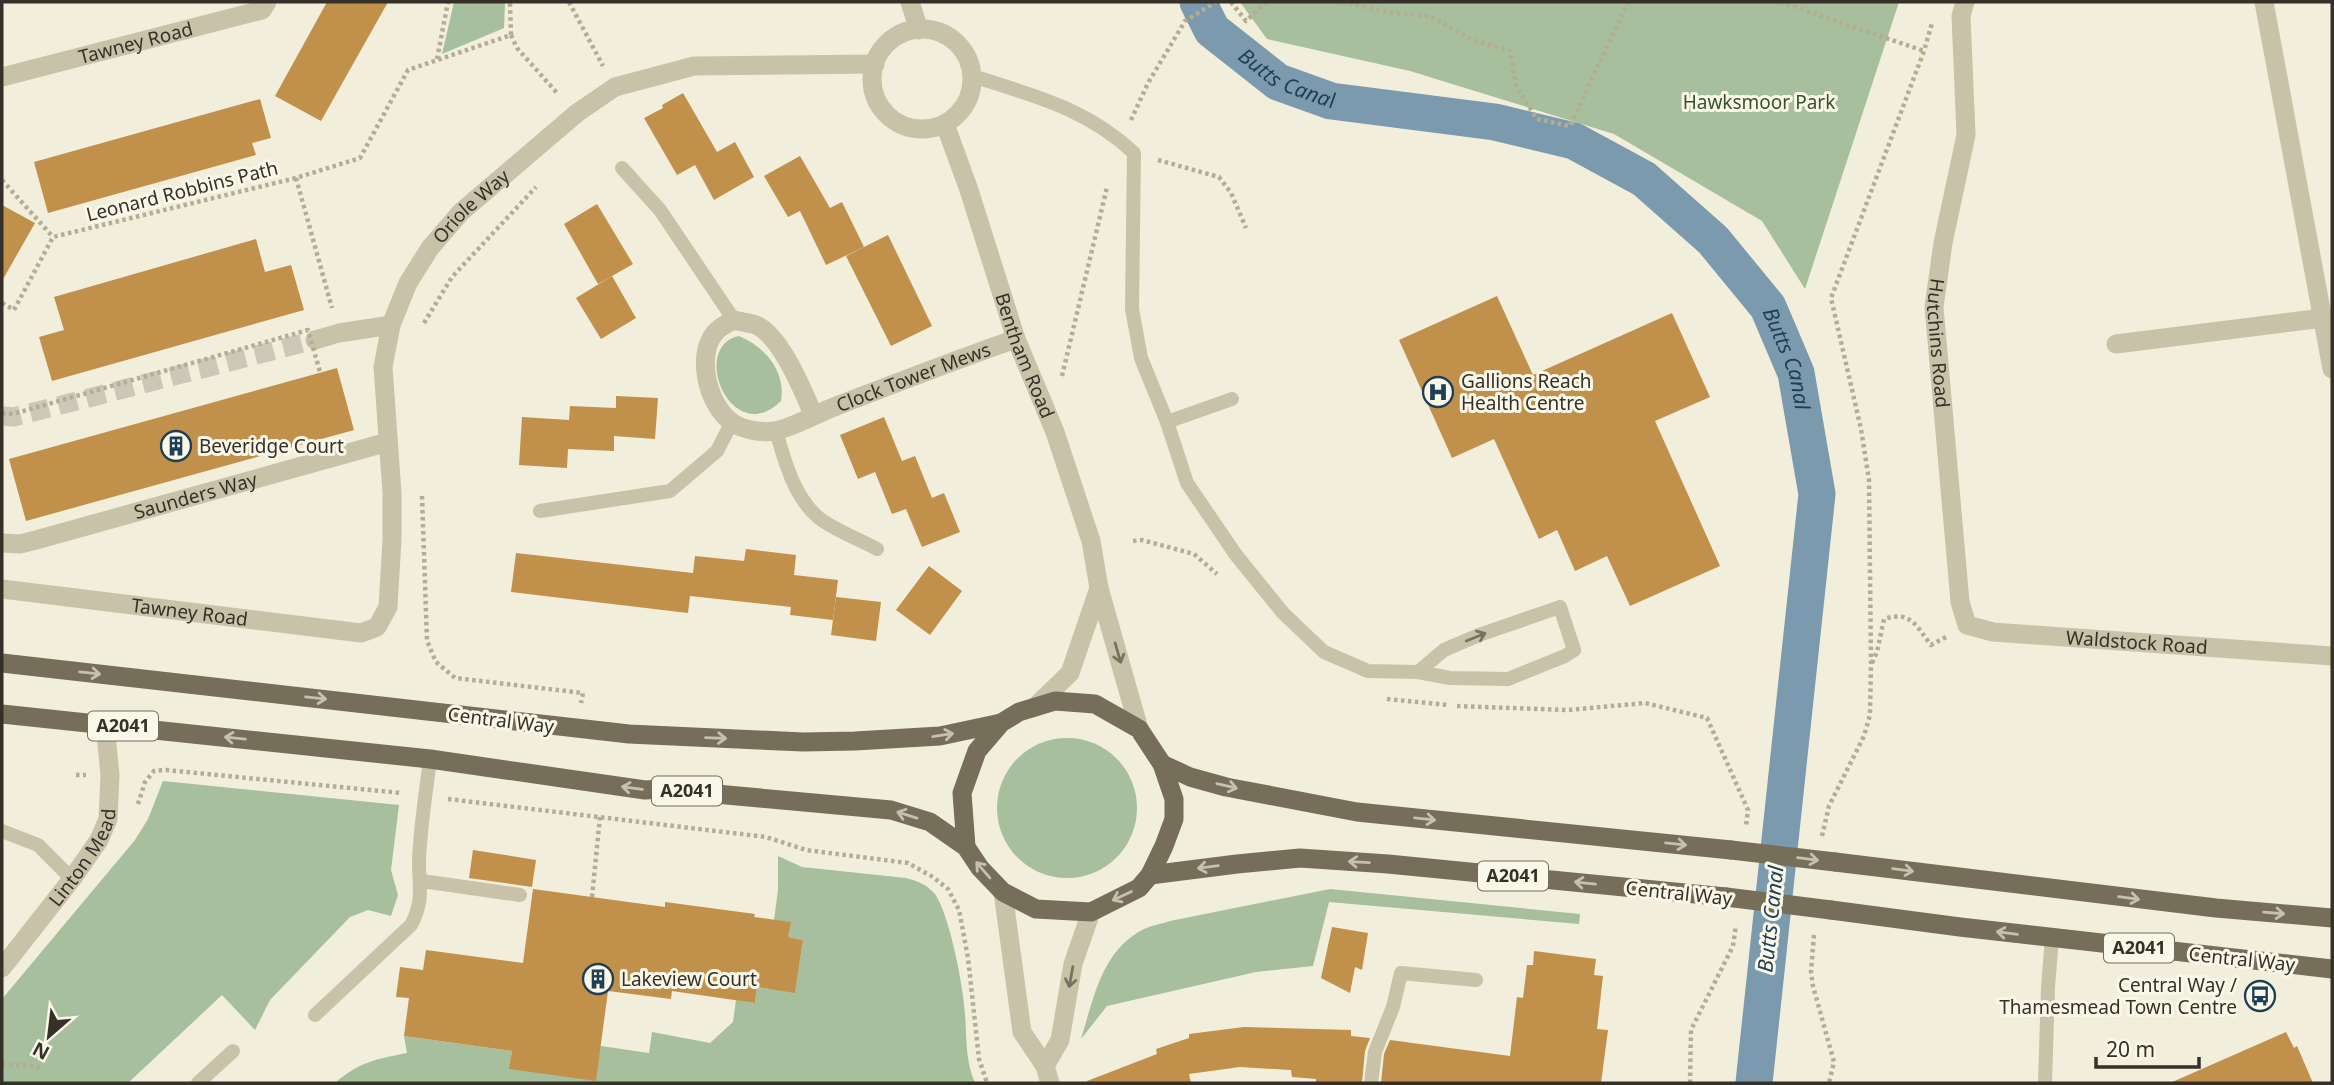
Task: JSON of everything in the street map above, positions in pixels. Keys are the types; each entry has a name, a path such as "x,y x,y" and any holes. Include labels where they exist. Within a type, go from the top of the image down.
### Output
{"main road":[{"name":"Central Way","path":"2,663 629,734 803,742 855,741 940,736 1002,723"},
{"name":"Central Way","path":"966,847 962,793 977,751 1002,723 1019,712 1055,701 1095,704 1139,729 1163,764 1174,799 1174,819 1150,875 1139,888 1091,912"},
{"name":"A2041","path":"2,714 429,759 645,790 661,789 891,810 930,822 966,847 980,868 1003,892 1035,909 1091,912"},
{"path":"1163,764 1190,777 1226,787 1357,812 1738,844 1835,862 2216,908 2332,918"},
{"name":"Central Way","path":"1150,875 1300,858 1388,864 1726,897 2052,938 2332,969"}],"street":[{"name":"Tawney Road","path":"2,77 262,10 267,2"},
{"path":"910,2 919,30"},
{"name":"Hutchins Road","path":"1965,2 1961,16 1966,135 1943,243 1934,307 1960,601 1967,625"},
{"path":"2264,2 2332,369"},
{"path":"919,30 940,32 955,41 968,59 973,76 971,93 963,109 945,124 928,129 911,128 895,121 876,99 872,82 875,64 882,49 895,37 919,30"},
{"name":"Oriole Way","path":"377,627 388,607 393,539 383,367 391,325 415,271 453,221 577,113 615,87 694,66 875,64"},
{"name":"Bentham Road","path":"945,124 1016,339 1055,432 1091,541 1099,588 1139,729"},
{"path":"2116,344 2323,318"},
{"path":"734,320 718,328 710,341 705,361 707,382 718,405 732,422 754,431 775,431"},
{"name":"Clock Tower Mews","path":"734,320 758,326 776,344 792,367 813,414"},
{"path":"315,340 339,333 391,325"},
{"name":"Clock Tower Mews","path":"775,431 813,414 1016,339"},
{"name":"Saunders Way","path":"2,543 20,544 36,540 388,442"},
{"name":"Bentham Road","path":"1035,707 1070,673 1099,588"},
{"name":"Tawney Road","path":"2,589 360,634 377,627"},
{"name":"Waldstock Road","path":"1967,625 1993,632 2332,656"},
{"name":"Linton Mead","path":"2,968 99,840 108,818 110,775 105,724"},
{"path":"1003,892 1022,1032 1047,1075"},
{"path":"1047,1075 1060,1041 1073,964 1091,912"}],"lane":[{"path":"973,76 1064,106 1109,131 1134,153 1132,309 1141,358 1167,422 1187,483 1236,555 1283,613 1324,652 1368,671 1418,672 1450,678 1508,679 1574,650 1560,607 1444,650 1418,672"},
{"path":"622,168 660,210 734,320"},
{"path":"1167,422 1232,399"},
{"path":"540,511 670,491 717,451 732,422"},
{"path":"775,431 788,471 803,501 820,519 877,549"},
{"path":"315,1015 411,925 417,914 422,881 419,863 429,759"},
{"path":"2,831 38,845 72,879"},
{"path":"422,881 520,895"},
{"path":"2045,1083 2052,938"},
{"path":"1371,1083 1375,1052 1393,1007 1401,973 1476,980"},
{"path":"198,1083 233,1051"}],"path":[{"path":"436,60 448,2"},
{"path":"510,2 510,35 529,61 577,113"},
{"path":"569,2 615,87"},
{"path":"1185,21 1216,2"},
{"path":"1231,2 1246,21 1265,2"},
{"path":"1342,2 1393,13 1430,16 1472,40 1510,51 1516,86 1537,119 1570,126 1628,2"},
{"path":"1780,2 1924,51"},
{"path":"1821,842 1829,806 1864,736 1870,715 1871,663 1869,480 1861,429 1831,298 1924,51 1935,14"},
{"path":"296,178 360,158 408,70 510,35"},
{"path":"1134,153 1219,177 1231,193 1245,228"},
{"name":"Leonard Robbins Path","path":"54,237 296,178 339,333"},
{"path":"2,180 54,237 14,310 2,303"},
{"path":"419,330 452,277 538,185"},
{"path":"2,413 13,414 308,330 320,372"},
{"path":"421,490 427,641 436,662 455,678 583,693"},
{"path":"1133,541 1142,540 1194,554 1225,580"},
{"path":"1871,663 1877,652 1884,619 1896,615 1910,618 1931,645 1967,625"},
{"path":"1383,698 1422,703 1568,710 1645,703 1707,718 1748,810 1738,844"},
{"path":"145,782 154,771 177,769 410,794"},
{"path":"444,799 766,837 806,850 908,863 948,889 959,910 968,958 979,1059 987,1083"},
{"path":"592,897 600,817"},
{"path":"1690,1083 1691,1030 1733,946 1736,919"},
{"path":"1814,933 1811,972 1834,1062 1829,1083"},
{"path":"2,1064 42,1068"}],"green space":[{"path":"454,2 505,2 504,28 442,54"},
{"name":"Hawksmoor Park","path":"1240,2 1899,2 1805,289 1762,221 1614,134 1410,71 1267,39"},
{"path":"739,336 765,353 777,370 782,390 781,401 763,413 746,413 733,405 722,391 717,374 717,357 724,344"},
{"path":"1067,738 1094,743 1117,758 1132,781 1137,808 1132,835 1117,858 1094,873 1067,878 1040,873 1017,858 1002,835 997,808 1002,781 1017,758 1040,743"},
{"path":"163,781 399,805 391,870 398,895 391,916 368,910 350,917 270,1000 255,1030 222,995 128,1083 2,1083 2,999 135,840 148,819"},
{"path":"778,856 802,867 906,878 921,883 934,893 945,916 959,969 968,1058 975,1083 335,1083 368,1062 407,1053 404,1036 512,1051 510,1068 601,1046 649,1053 652,1032 710,1043 733,1022 736,1000 755,1003 757,987 795,992 803,940 788,937 790,922 774,920 778,890"},
{"path":"1330,889 1580,914 1579,924 1329,902 1313,966 1256,972 1107,1006 1081,1039 1096,991 1109,962 1118,949 1144,929 1170,921"}],"building":[{"path":"327,2 388,2 321,121 275,96"},
{"path":"683,93 717,152 735,142 754,177 714,200 695,165 677,175 644,118"},
{"path":"260,99 271,138 252,143 256,155 48,213 34,162"},
{"path":"800,156 830,208 842,202 864,247 826,265 800,211 788,217 764,176"},
{"path":"597,204 633,264 598,284 564,224"},
{"path":"2,205 35,223 2,281"},
{"path":"888,235 932,326 891,346 846,256"},
{"path":"256,239 265,272 291,265 304,310 52,381 39,337 64,330 54,297"},
{"path":"612,276 636,318 601,339 576,298"},
{"path":"1497,296 1533,375 1672,313 1710,397 1655,421 1720,566 1630,606 1607,556 1575,571 1557,530 1539,539 1494,439 1452,458 1399,340"},
{"name":"Beveridge Court","path":"337,368 354,430 26,521 9,459"},
{"path":"616,396 658,398 655,439 614,436 614,451 568,449 567,468 519,465 522,417 569,420 570,406 616,408"},
{"path":"884,417 902,461 915,456 932,498 944,493 960,532 922,547 906,509 892,514 875,472 858,479 840,435"},
{"path":"746,549 796,555 794,575 838,580 833,620 790,615 791,607 690,596 688,613 511,592 516,553 693,573 695,556 744,561"},
{"path":"929,566 962,591 930,635 896,610"},
{"path":"836,597 881,602 876,641 831,635"},
{"path":"473,850 536,860 532,887 469,878"},
{"name":"Lakeview Court","path":"533,889 665,907 665,902 755,914 754,917 791,922 788,937 803,940 795,993 757,987 755,1003 672,991 671,999 608,991 596,1081 509,1069 512,1051 404,1036 409,998 396,997 400,967 423,970 426,950 523,963"},
{"path":"1332,927 1368,933 1362,970 1355,967 1350,993 1321,978"},
{"path":"1534,951 1596,959 1594,975 1603,976 1597,1029 1608,1030 1601,1083 1381,1083 1384,1054 1390,1040 1510,1056 1517,997 1523,998 1527,965 1533,965"},
{"path":"1244,1027 1351,1030 1351,1036 1370,1038 1365,1051 1362,1083 1316,1083 1316,1079 1292,1077 1291,1070 1240,1067 1189,1074 1191,1083 1087,1083 1157,1054 1156,1049 1189,1038 1189,1034"},
{"path":"2286,1032 2294,1048 2297,1046 2313,1083 2170,1083"}],"waterway":[{"name":"Butts Canal","path":"1198,2 1212,30 1278,82 1331,101 1495,122 1574,141 1644,179 1713,240 1768,307 1796,373 1817,494 1754,1083"}],"tunnel":[{"path":"2,416 14,417 315,340"}],"place":[{"name":"Gallions Reach Health Centre","path":"1438,392"},
{"name":"Beveridge Court","path":"176,446"},
{"name":"Lakeview Court","path":"598,979"},
{"name":"Central Way / Thamesmead Town Centre","path":"2260,996"}]}
